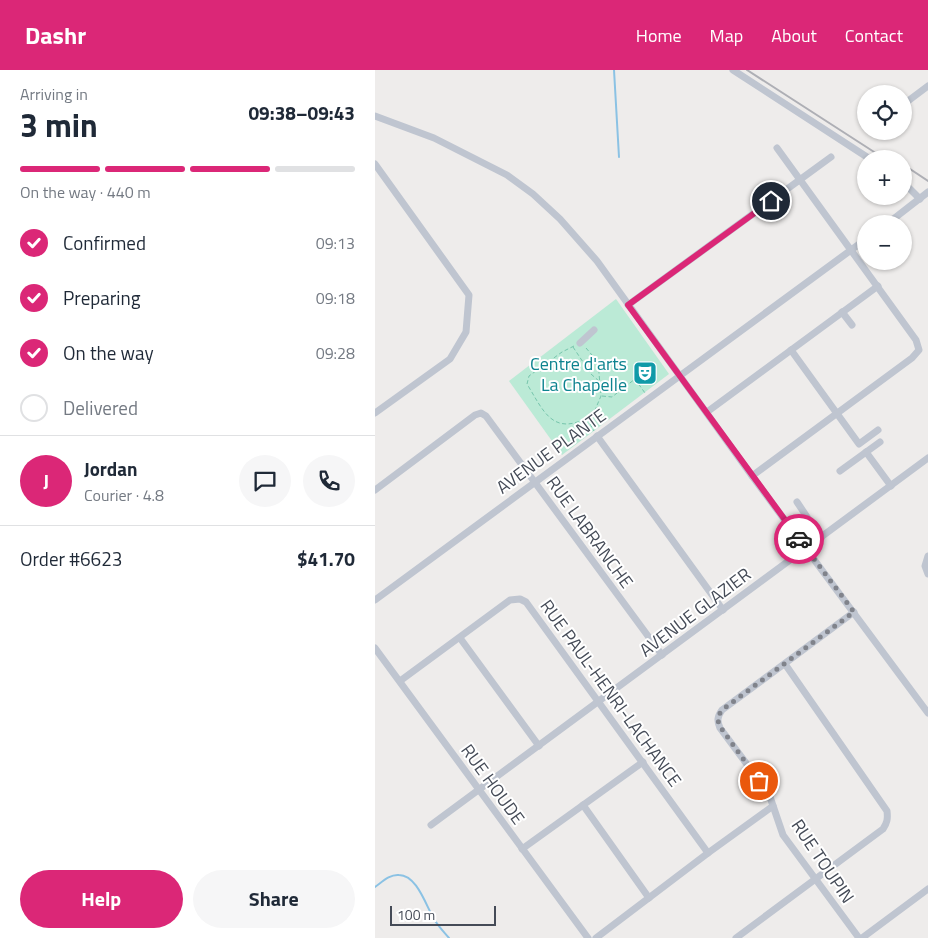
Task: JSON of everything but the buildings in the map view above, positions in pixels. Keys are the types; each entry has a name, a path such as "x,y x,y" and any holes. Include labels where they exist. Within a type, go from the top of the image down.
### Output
{"street":[{"path":"733,70 857,151"},
{"path":"912,98 928,86"},
{"path":"375,116 434,138 507,175 533,194 560,218 597,261 752,476 928,712"},
{"path":"752,476 911,358 919,350 916,340 777,148"},
{"path":"628,305 831,157"},
{"path":"375,164 469,295 466,332 449,359 375,413"},
{"path":"912,191 920,199"},
{"path":"899,215 928,192"},
{"name":"AVENUE PLANTE","path":"375,600 857,246"},
{"path":"707,412 878,286"},
{"path":"842,312 852,325"},
{"path":"576,345 594,330"},
{"path":"791,350 859,444 878,430"},
{"name":"RUE LABRANCHE","path":"375,490 481,413 486,416 661,655"},
{"path":"597,436 723,610"},
{"path":"840,471 880,442"},
{"path":"866,452 891,486"},
{"name":"AVENUE GLAZIER","path":"431,825 928,458"},
{"path":"797,502 821,538"},
{"path":"928,556 925,566 928,574"},
{"name":"RUE PAUL-HENRI-LACHANCE","path":"400,681 509,600 520,599 526,602 708,853"},
{"name":"RUE TOUPIN","path":"854,612 722,710 718,716 718,722 769,794 783,835 861,938"},
{"path":"459,638 539,746"},
{"name":"RUE HOUDE","path":"375,648 588,938"},
{"path":"736,938 816,880 887,824 887,811 785,664"},
{"path":"522,849 643,762"},
{"path":"583,805 649,898"},
{"path":"596,938 773,806"},
{"path":"861,938 928,889"}],"path":[{"path":"576,345 591,374 600,382"},
{"path":"576,345 590,351 598,362 601,396 595,410 581,422 567,424 554,422 546,415 527,384 529,376 562,352 576,345"},
{"path":"601,396 612,397 635,380 649,398"},
{"path":"587,418 597,436"}],"green space":[{"path":"616,299 669,374 562,455 509,381"}],"waterway":[{"path":"614,70 619,157"},
{"path":"375,887 396,875 405,876 411,880 416,885 436,922 449,938"}],"railway":[{"path":"747,70 871,150"},
{"path":"912,170 928,181"}],"way so far":[{"path":"759,781 721,728 718,716 722,710 854,612 799,539"}],"place":[{"name":"Centre d'arts La Chapelle","path":"645,373"}],"route":[{"path":"771,201 628,305 799,539"}]}
